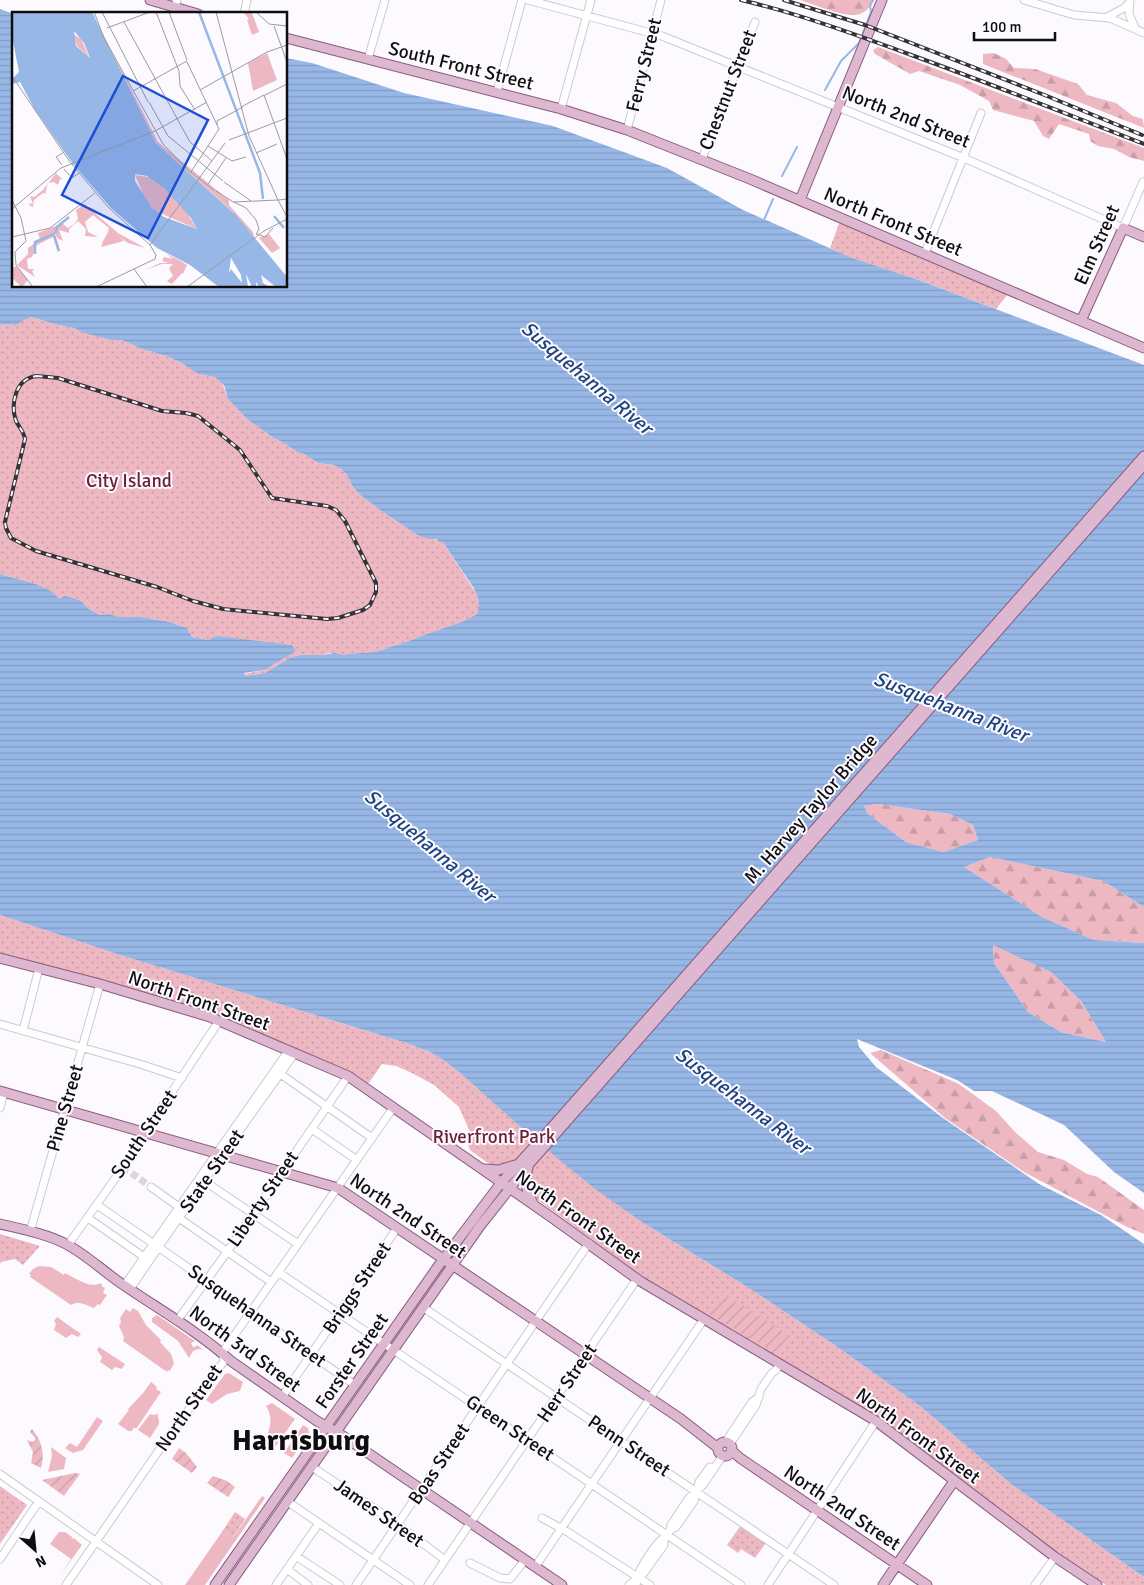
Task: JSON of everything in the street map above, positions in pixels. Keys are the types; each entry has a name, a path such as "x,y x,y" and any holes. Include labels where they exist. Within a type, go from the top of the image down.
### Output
{"main road":[{"path":"150,0 176,4 194,12"},
{"path":"800,200 882,0"},
{"name":"South Front Street","path":"288,39 561,109 627,130"},
{"name":"North Front Street","path":"627,130 800,200 1144,348"},
{"name":"North 2nd Street","path":"1122,228 1144,237"},
{"name":"Elm Street","path":"1081,321 1122,228"},
{"name":"M. Harvey Taylor Bridge","path":"535,1152 1144,456"},
{"name":"M. Harvey Taylor Bridge","path":"501,1183 535,1152 1144,466"},
{"name":"North Front Street","path":"0,958 100,984 218,1021 348,1076 589,1243 637,1279 704,1318 778,1367 876,1421 1054,1558 1098,1585"},
{"name":"North 2nd Street","path":"2,1092 338,1188 927,1585"},
{"path":"479,1168 502,1170 526,1162 525,1183 527,1192 536,1207"},
{"name":"M. Harvey Taylor Bridge","path":"509,1188 526,1162"},
{"name":"Forster Street","path":"215,1585 443,1259 501,1183"},
{"name":"Forster Street","path":"229,1585 480,1226 509,1188"},
{"name":"North 3rd Street","path":"0,1224 68,1245 282,1397 562,1585"},
{"path":"883,1585 954,1481"}],"street":[{"path":"368,59 384,0"},
{"path":"497,92 522,0"},
{"name":"North 2nd Street","path":"528,0 652,33 738,66 964,158 1122,228"},
{"path":"561,109 592,0"},
{"name":"Ferry Street","path":"627,130 661,0"},
{"path":"1024,0 1074,15 1106,17 1144,32"},
{"path":"1106,17 1124,8 1130,1"},
{"path":"1130,1 1129,14 1136,28"},
{"name":"Chestnut Street","path":"702,159 755,22"},
{"path":"925,253 981,113"},
{"name":"Elm Street","path":"1122,228 1143,182"},
{"path":"23,1031 39,968"},
{"name":"Pine Street","path":"30,1232 100,984"},
{"name":"South Street","path":"68,1245 97,1205 218,1021"},
{"path":"0,1024 182,1078"},
{"name":"State Street","path":"127,1288 180,1207 280,1073 292,1052"},
{"name":"State Street","path":"127,1288 144,1257 179,1218 220,1154 292,1052"},
{"path":"280,1073 372,1138"},
{"name":"Liberty Street","path":"177,1321 227,1252 348,1076"},
{"path":"0,1108 2,1092"},
{"name":"North Street","path":"66,1585 157,1453 224,1361 222,1353 393,1108"},
{"path":"312,1129 357,1160"},
{"path":"204,1181 298,1244"},
{"path":"151,1187 180,1207"},
{"name":"Susquehanna Street","path":"97,1205 355,1385"},
{"path":"88,1218 144,1257"},
{"path":"179,1218 271,1282"},
{"name":"Briggs Street","path":"282,1397 398,1228"},
{"name":"Boas Street","path":"356,1585 589,1243"},
{"name":"Green Street","path":"278,1272 741,1585"},
{"name":"Herr Street","path":"428,1585 637,1279"},
{"name":"Penn Street","path":"424,1308 834,1585"},
{"path":"535,1567 704,1318"},
{"path":"630,1585 637,1581 661,1550 667,1535 676,1527 694,1501 699,1482 756,1405 758,1397 765,1391 776,1375 778,1367"},
{"path":"768,1585 876,1421"},
{"name":"James Street","path":"312,1467 398,1524 445,1560"},
{"path":"0,1474 158,1585"},
{"path":"0,1560 39,1501"},
{"path":"288,1502 410,1585"},
{"path":"542,1518 562,1528 637,1581 650,1585"},
{"path":"276,1585 319,1523"},
{"path":"296,1556 340,1585"},
{"path":"1036,1585 1054,1558"},
{"path":"470,1563 500,1578 510,1579 525,1560"},
{"path":"287,1569 308,1585"}],"green space":[{"path":"800,0 874,0 865,12 854,15 839,13"},
{"path":"878,47 1144,148 1144,161 1129,157 1114,149 1098,146 1090,141 1089,134 1059,124 1049,139 1043,136 1034,121 993,110 989,101 960,85 919,71 910,74 875,54 873,50"},
{"path":"994,53 1006,59 1014,68 1035,69 1078,84 1087,95 1116,103 1133,116 1143,119 1144,128 983,64 983,54"},
{"path":"840,221 1008,294 996,309 919,280 851,258 830,248"},
{"name":"City Island","path":"31,317 111,340 122,340 180,362 198,374 215,377 222,382 228,399 247,419 297,452 318,463 334,465 340,468 347,475 359,494 419,536 442,541 476,593 480,607 477,614 464,621 375,652 344,656 329,653 322,655 300,655 291,657 265,673 244,676 244,674 264,670 292,645 209,640 192,637 187,628 170,622 142,617 100,615 89,609 80,600 56,597 52,592 39,585 0,574 0,324 16,325 24,319"},
{"path":"878,804 950,814 973,825 978,840 943,852 906,842 868,814 864,806"},
{"path":"990,857 1103,881 1144,907 1144,943 1094,940 1042,917 964,867"},
{"name":"Riverfront Park","path":"0,915 117,954 406,1043 428,1051 442,1059 527,1133 645,1224 749,1288 836,1346 920,1406 1011,1484 1144,1577 1144,1585 1106,1585 1053,1551 885,1422 639,1274 470,1150 466,1134 470,1132 459,1107 434,1085 396,1066 382,1064 368,1084 354,1075 312,1056 159,998 0,953"},
{"path":"993,944 1051,972 1081,1001 1106,1042 1061,1032 1028,1012 994,963"},
{"path":"881,1050 959,1084 996,1111 1016,1133 1038,1152 1064,1160 1087,1174 1098,1177 1144,1210 1144,1234 1127,1227 1024,1172 945,1118 870,1053"},
{"path":"0,1234 40,1246 23,1265 15,1259 1,1262 0,1264"},
{"path":"39,1266 51,1267 64,1275 65,1273 87,1284 101,1283 105,1288 103,1293 107,1295 100,1305 98,1304 94,1308 80,1303 71,1305 30,1277 31,1275 29,1274 33,1269"},
{"path":"722,1292 792,1337 780,1355 709,1314"},
{"path":"133,1308 138,1311 146,1325 161,1340 160,1342 171,1354 174,1363 170,1371 168,1370 167,1372 123,1341 124,1337 119,1326 120,1318 126,1309 130,1312"},
{"path":"157,1315 195,1341 191,1343 193,1347 197,1345 203,1350 193,1351 189,1358 178,1341 152,1322 152,1318"},
{"path":"57,1317 81,1334 78,1337 72,1334 66,1338 54,1330 56,1324 54,1321"},
{"path":"99,1347 125,1364 122,1369 115,1367 112,1370 100,1362 102,1357 97,1350"},
{"path":"229,1373 243,1382 240,1391 227,1394 212,1404 206,1400 225,1374"},
{"path":"151,1382 161,1392 136,1429 134,1427 132,1431 128,1431 118,1424"},
{"path":"272,1403 295,1419 275,1447 265,1439 269,1431 270,1422 270,1414 266,1406"},
{"path":"150,1414 158,1414 159,1424 150,1438 138,1430"},
{"path":"97,1417 103,1421 83,1450 73,1453 65,1448 70,1443 77,1447"},
{"path":"303,1425 308,1428 309,1433 292,1458 284,1453"},
{"path":"32,1429 42,1447 41,1468 31,1463 33,1452 27,1440 33,1442 36,1439 30,1432"},
{"path":"51,1447 66,1458 64,1469 48,1472 52,1456"},
{"path":"179,1448 186,1453 197,1467 192,1473 172,1459"},
{"path":"75,1473 80,1474 64,1496 42,1480"},
{"path":"213,1476 227,1481 235,1487 228,1497 207,1483"},
{"path":"0,1486 27,1505 0,1544"},
{"path":"262,1496 265,1498 205,1585 185,1585 222,1532 232,1539"},
{"path":"235,1512 245,1519 232,1539 222,1532"},
{"path":"741,1525 766,1543 755,1558 741,1549 738,1553 727,1545"},
{"path":"59,1532 65,1532 82,1545 59,1577 71,1559 50,1544"}],"water":[{"name":"Susquehanna River","path":"0,9 12,13 12,288 288,288 288,58 312,63 404,93 553,126 667,168 743,210 852,258 916,279 1144,365 1144,907 1103,881 990,857 964,867 1042,917 1094,940 1144,943 1144,1193 1114,1172 1064,1125 992,1091 974,1091 957,1080 857,1039 859,1047 876,1067 943,1118 1039,1184 1101,1215 1144,1244 1144,1577 1011,1484 920,1406 836,1346 749,1288 645,1224 595,1189 442,1059 428,1051 406,1043 117,954 0,915 0,574 39,585 60,598 65,596 80,600 89,609 100,615 142,617 170,622 187,628 192,637 209,640 217,636 292,645 296,651 264,670 244,673 245,676 265,673 291,657 300,655 335,653 344,655 375,652 464,621 477,614 479,604 473,587 442,541 419,536 359,494 347,475 340,468 334,465 318,463 297,452 247,419 228,399 224,385 215,377 198,374 180,362 122,340 111,340 31,317 16,325 0,324","holes":["878,804 950,814 973,825 978,840 943,852 906,842 868,814 864,806","993,945 1051,972 1081,1001 1106,1042 1061,1032 1028,1012 994,963"]}],"waterway":[{"path":"825,90 841,61 859,43 871,12 870,6 873,0"},
{"path":"782,176 797,147"},
{"path":"764,220 773,199"}],"tunnel":[{"path":"123,1167 151,1187"}],"railway":[{"path":"741,0 807,18 871,40 1144,144"},
{"path":"784,0 865,25 1142,135"},
{"path":"37,376 58,378 162,411 198,416 240,450 272,498 327,506 336,510 345,521 376,583 376,592 370,605 363,610 338,618 327,619 223,609 36,551 11,538 5,522 25,439 14,414 14,399 16,392 24,381 37,376"}],"district":[{"name":"Harrisburg","path":"301,1440"}]}
